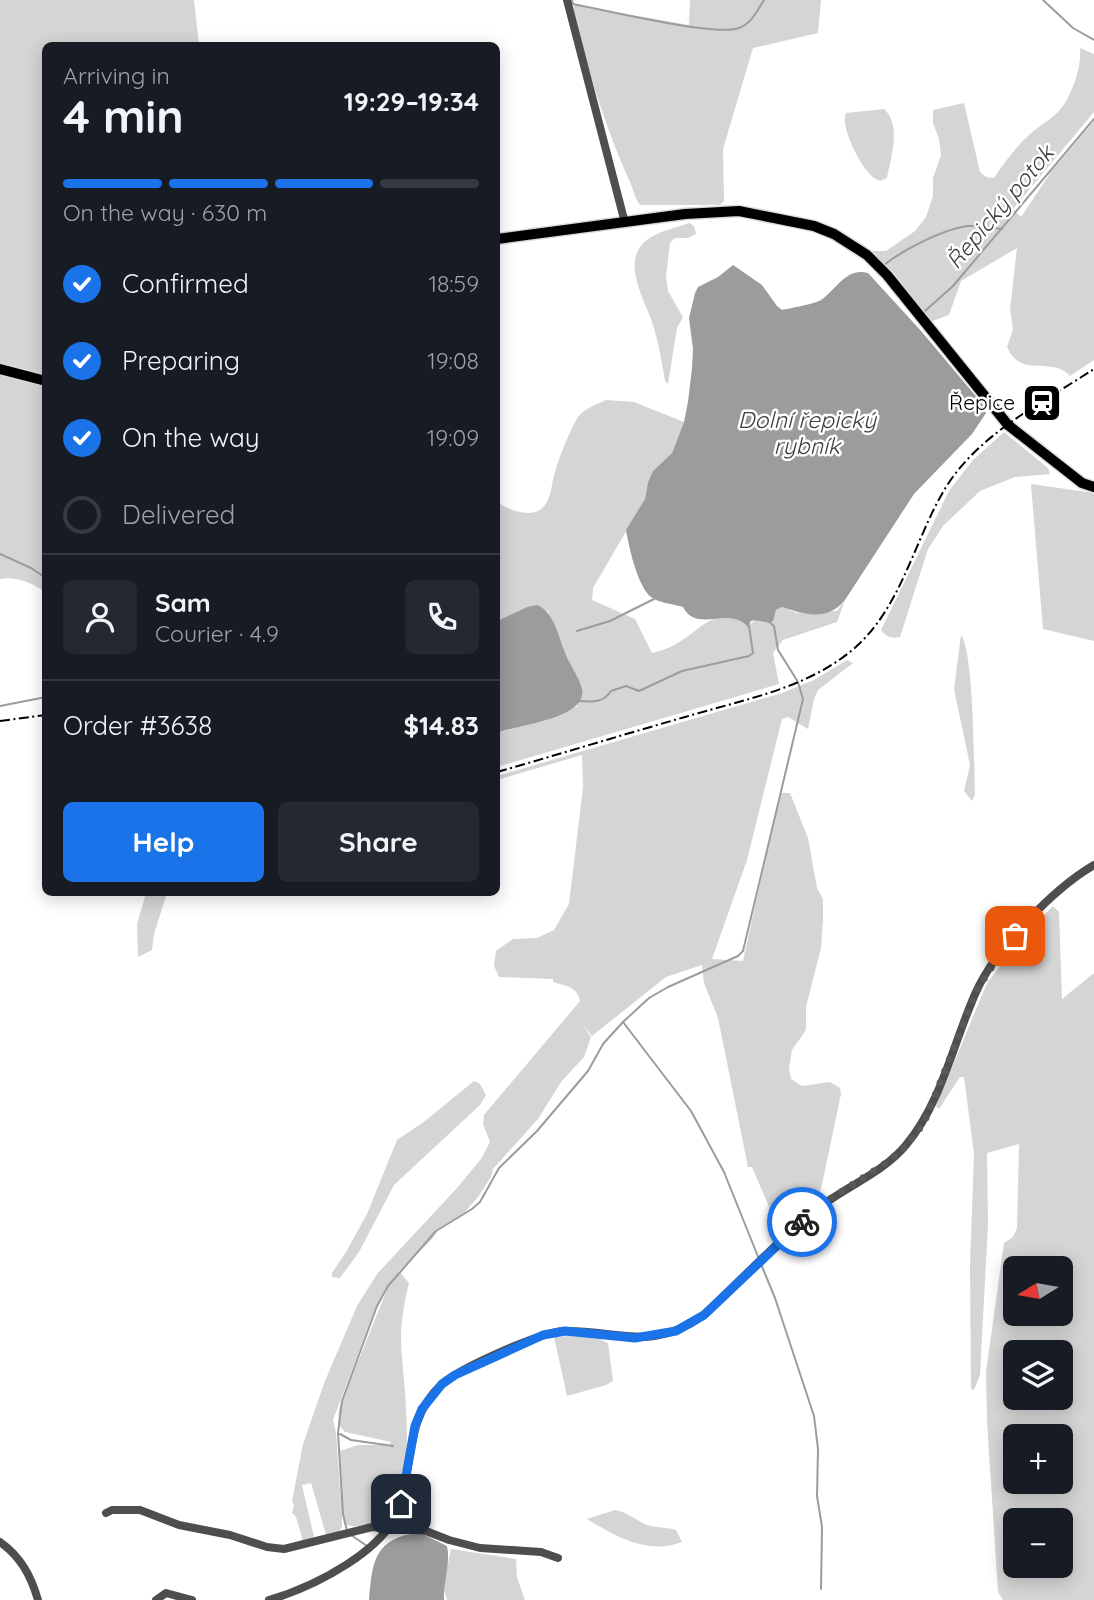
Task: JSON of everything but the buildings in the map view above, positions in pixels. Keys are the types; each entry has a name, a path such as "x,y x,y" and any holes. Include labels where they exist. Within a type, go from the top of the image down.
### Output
{"main road":[{"path":"500,239 685,214 739,211 814,226 834,234 867,255 887,275 1008,425 1082,483 1094,486"},
{"path":"0,369 42,380"}],"street":[{"path":"567,0 625,223"},
{"path":"269,1600 288,1594 353,1561 381,1538 401,1504 411,1444 422,1409 442,1384 455,1375 543,1335 565,1331 648,1338 676,1331 690,1324 704,1315 807,1217 903,1149 924,1123 977,990 989,970 1015,936 1056,894 1076,876 1094,865"},
{"path":"106,1513 112,1510 140,1510 179,1525 284,1549 372,1527 426,1531 480,1548 541,1552 558,1558"},
{"path":"0,1542 14,1552 26,1568 38,1600"},
{"path":"156,1600 166,1593 192,1600"}],"shaded area":[{"path":"0,0 194,0 199,42 42,42 42,375 0,365"},
{"path":"690,0 821,0 818,33 753,48 723,149 724,201 720,205 640,205 604,117 573,9 574,5 689,25"},
{"path":"1080,48 1094,54 1094,112 1013,209 1021,217 1051,172 1094,121 1094,360 1070,376 1054,367 1020,362 1007,347 1013,329 1010,309 1017,248 961,281 949,315 930,322 871,251 886,251 915,231 926,217 933,196 933,178 941,155 933,123 933,110 964,103 980,172 986,177 994,178 1023,141 1063,106 1077,73"},
{"path":"884,109 893,124 894,142 887,178 881,181 871,175 859,159 849,138 845,119 846,113"},
{"path":"689,223 694,226 696,234 688,238 675,238 670,243 666,276 668,291 683,317 677,328 668,384 665,381 654,328 638,287 636,255 646,241 657,234"},
{"path":"0,374 42,384 42,590 24,581 0,579"},
{"path":"606,400 634,402 684,422 672,453 653,471 645,499 593,588 592,600 635,619 652,653 674,645 717,618 737,619 750,624 756,620 765,623 782,607 797,613 837,611 845,600 837,622 783,640 773,653 779,684 500,766 500,732 546,720 577,706 577,678 567,661 548,611 527,607 500,620 500,504 525,513 539,511 544,506 571,430 580,414"},
{"path":"1004,432 1048,468 1050,474 1015,477 980,491 943,526 928,549 900,637 887,636 881,630 949,491 973,460"},
{"path":"1031,484 1094,493 1094,641 1043,629"},
{"path":"961,635 969,664 971,686 975,794 972,801 964,791 970,765 954,689"},
{"path":"847,660 853,663 818,690 808,729 788,717 782,719 747,860 712,959 743,961 780,793 790,793 808,838 817,888 823,899 823,921 821,948 806,1007 806,1030 792,1050 789,1069 791,1079 802,1086 830,1082 840,1088 841,1094 821,1189 815,1204 774,1239 773,1216 752,1167 748,1167 718,1018 704,983 702,965 666,977 592,1036 583,1025 591,1037 584,1057 561,1082 538,1119 493,1169 478,1197 464,1213 438,1230 399,1271 409,1283 401,1341 407,1443 405,1471 399,1495 387,1514 370,1524 344,1524 342,1511 342,1527 338,1533 326,1535 311,1483 302,1485 314,1537 303,1541 296,1517 292,1513 292,1501 303,1444 325,1381 357,1306 377,1274 481,1159 490,1142 483,1124 484,1115 580,1001 574,990 553,982 553,979 499,977 494,966 496,951 513,939 537,938 554,930 569,904 583,787 582,755 500,779 500,775 782,693 814,680","holes":["388,1287 339,1409 338,1424 345,1432 391,1442 389,1445 358,1445 340,1451 341,1503 333,1420 371,1320"]},
{"path":"145,896 166,896 152,950 138,957 137,924"},
{"path":"1053,906 1059,912 1062,999 1094,973 1094,1600 1003,1600 998,1592 986,1372 1004,1243 1013,1237 1017,1228 1019,1144 987,1153 988,1224 980,1375 974,1390 971,1389 970,1265 974,1154 964,1077 960,1077 939,1109 936,1106 987,983 1022,938"},
{"path":"474,1081 480,1084 486,1095 480,1105 394,1185 359,1252 340,1278 332,1277 367,1214 397,1140"},
{"path":"554,1337 599,1339 608,1343 613,1381 567,1396"},
{"path":"615,1510 647,1525 676,1530 682,1542 645,1545 621,1538 587,1519"},
{"path":"451,1549 516,1559 517,1577 525,1600 447,1600 443,1587"}],"water":[{"name":"Dolní řepický rybník","path":"733,265 762,285 782,310 821,300 847,276 860,272 868,273 922,332 984,406 986,413 972,434 914,494 838,607 824,614 816,614 782,607 776,610 773,621 751,621 748,627 732,618 696,618 689,615 683,607 651,597 638,576 626,530 645,499 653,471 672,453 684,422 693,349 689,318 695,293 698,287 718,277"},
{"path":"537,605 547,612 581,684 581,699 563,714 500,732 500,620"},
{"path":"411,1534 425,1535 447,1546 444,1600 369,1600 373,1567 381,1550 388,1543"}],"waterway":[{"path":"572,0 573,4 659,22 727,30 747,23 764,0"},
{"path":"1043,0 1073,28 1094,40"},
{"name":"Řepický potok","path":"925,311 953,286 1094,119"},
{"path":"884,265 913,247 948,231 973,226 1002,229"},
{"name":"Řepický potok","path":"0,554 42,575"},
{"name":"Řepický potok","path":"577,631 610,621 654,599"},
{"path":"347,1531 343,1514 338,1433 342,1401 377,1306 388,1286 436,1231 480,1202 499,1168 537,1131 588,1071 603,1044 623,1022 649,998 738,956 743,951 803,699 798,682 778,650 774,626 768,621"},
{"path":"579,701 601,700 611,691 626,686 639,691 682,671 749,656 753,653 749,626"},
{"path":"0,706 42,698"},
{"path":"623,1022 691,1111 724,1172 759,1259"},
{"path":"761,1264 814,1416 818,1449 817,1496 822,1527 821,1589"},
{"path":"340,1434 351,1440 393,1446"},
{"path":"351,1535 367,1546"}],"railway":[{"path":"500,771 754,698 799,682 840,659 859,644 887,609 935,507 960,468 1013,420 1094,369"},
{"path":"0,721 42,716"}],"way so far":[{"path":"802,1222 830,1199 886,1163 903,1149 924,1123 977,990 1015,936"}],"place":[{"name":"Řepice","path":"1042,403"}],"route":[{"path":"401,1504 415,1426 431,1395 442,1384 530,1339 555,1332 648,1338 676,1331 704,1315 802,1222"}]}
